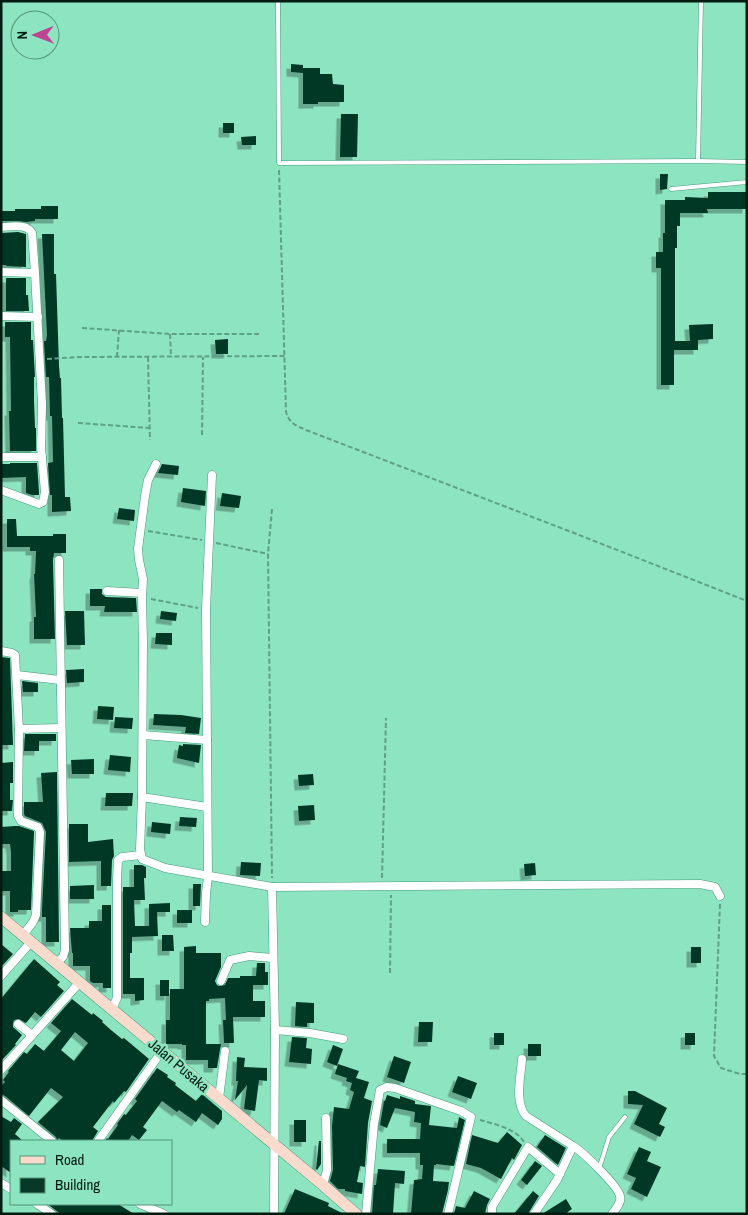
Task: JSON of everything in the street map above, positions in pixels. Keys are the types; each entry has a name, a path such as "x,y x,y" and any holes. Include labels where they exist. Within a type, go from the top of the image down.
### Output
{"street":[{"path":"1,227 26,226 30,228 32,233 42,404 41,448 45,492 43,502 36,504 1,490"},
{"path":"1,272 35,273"},
{"path":"1,316 38,317"},
{"path":"1,457 42,457"},
{"path":"156,464 148,480 139,538 139,560 143,579 142,860 165,868 208,877 272,887 700,884 716,887 720,896"},
{"path":"205,922 208,877 206,609 212,475"},
{"path":"56,963 63,957 65,950 59,560"},
{"path":"106,591 142,595"},
{"path":"1,651 14,653 17,675 19,729 18,816 21,821 38,827 40,832 36,915 27,939 1,976"},
{"path":"17,675 60,680"},
{"path":"19,729 61,728"},
{"path":"143,735 207,740"},
{"path":"142,797 207,807"},
{"path":"112,1009 117,998 116,879 118,860 122,857 141,855"},
{"path":"272,887 274,958 274,1214"},
{"name":"Jalan Pusaka","path":"1,917 356,1214"},
{"path":"221,982 230,960 249,956 274,958"},
{"path":"1,1070 79,982"},
{"path":"18,1024 32,1035"},
{"path":"274,1030 310,1033 342,1039"},
{"path":"99,1140 162,1051"},
{"path":"219,1098 224,1051"},
{"path":"522,1059 518,1096 522,1111 526,1116 573,1146 599,1168 620,1195 620,1201 612,1214"},
{"path":"366,1214 374,1124 380,1090 387,1087 395,1088 461,1111 471,1117 448,1214"},
{"path":"1,1100 51,1140"},
{"path":"323,1185 327,1170 326,1118"},
{"path":"534,1214 557,1180 573,1146"},
{"path":"492,1214 492,1207 528,1148 560,1174"},
{"path":"42,1205 52,1214"},
{"path":"142,1205 164,1214"}],"lane":[{"path":"278,1 279,163 747,162"},
{"path":"698,161 701,1"},
{"path":"671,188 747,182"},
{"path":"599,1168 609,1138 625,1117"}],"path":[{"path":"279,163 286,412 293,424 747,601"},
{"path":"82,328 170,334 259,334"},
{"path":"117,357 118,330"},
{"path":"170,334 171,356"},
{"path":"202,435 203,356"},
{"path":"40,359 285,356"},
{"path":"148,357 150,440"},
{"path":"78,423 150,428"},
{"path":"272,508 268,554 272,887"},
{"path":"142,595 206,609"},
{"path":"382,886 386,718"},
{"path":"390,972 391,886"},
{"path":"720,896 714,1056 721,1068 740,1074 747,1074"},
{"path":"471,1117 511,1131 520,1137 528,1148"}],"building":[{"path":"291,64 303,65 303,73 291,72"},
{"path":"303,68 320,68 320,74 332,74 333,84 344,85 344,102 303,104"},
{"path":"341,114 358,114 357,157 340,157"},
{"path":"223,123 234,123 234,133 223,133"},
{"path":"256,136 256,145 242,145 241,137"},
{"path":"660,174 668,174 667,189 660,190"},
{"path":"708,192 747,192 747,209 707,209 708,213 680,213 680,226 677,226 677,248 675,248 675,341 690,341 689,325 713,324 713,339 698,340 698,350 674,350 674,385 661,385 661,268 656,268 656,252 663,252 665,200 685,200 685,197 708,198"},
{"path":"41,206 58,206 58,219 35,219 35,221 26,222 1,221 1,211 41,209"},
{"path":"18,232 26,234 26,267 1,265 1,233"},
{"path":"42,234 54,234 54,274 56,274 65,497 70,497 71,511 52,512 52,495 50,495 48,463 53,462 52,416 50,416 49,377 46,377 44,341 46,341 47,335"},
{"path":"6,278 26,278 26,295 28,295 29,311 6,311"},
{"path":"5,322 31,322 35,377 36,451 10,451 10,337 5,337"},
{"path":"228,339 228,354 216,354 215,340"},
{"path":"37,463 39,495 26,493 26,477 1,478 1,464"},
{"path":"162,464 179,466 178,475 158,473"},
{"path":"183,488 206,491 205,506 181,502"},
{"path":"222,493 241,496 239,508 220,506"},
{"path":"119,508 135,510 134,521 117,519"},
{"path":"7,519 16,519 17,536 66,534 66,553 54,553 53,560 55,639 34,639 36,551 30,551 30,547 7,547"},
{"path":"90,589 102,589 102,594 106,597 136,598 137,612 104,612 105,606 90,606"},
{"path":"65,611 84,611 85,645 67,645"},
{"path":"161,611 177,613 176,621 160,619"},
{"path":"156,633 172,633 172,645 155,644"},
{"path":"1,657 10,658 13,745 1,745"},
{"path":"84,669 84,682 67,683 66,670"},
{"path":"22,681 38,683 38,692 23,692"},
{"path":"98,706 114,707 113,720 97,719"},
{"path":"154,714 201,718 199,734 185,733 186,727 153,725"},
{"path":"115,717 133,718 132,729 114,728"},
{"path":"25,734 56,734 56,741 39,741 39,751 24,751"},
{"path":"183,744 201,745 199,763 177,758 179,745 183,746"},
{"path":"110,755 131,757 130,772 108,770"},
{"path":"94,759 94,774 72,774 71,760"},
{"path":"13,762 13,783 10,783 10,800 13,800 12,811 1,811 1,763"},
{"path":"57,772 59,942 46,942 46,917 42,917 42,909 46,832 42,823 25,816 24,802 43,802 41,773"},
{"path":"313,774 314,785 299,786 298,775"},
{"path":"106,793 133,793 132,806 105,806"},
{"path":"314,805 315,820 299,821 298,806"},
{"path":"180,817 197,818 196,827 179,826"},
{"path":"152,822 171,824 170,834 151,832"},
{"path":"69,824 88,824 88,842 113,839 114,856 112,860 111,886 101,886 101,861 69,862"},
{"path":"19,826 34,831 31,910 10,912 10,891 1,891 1,871 11,871 11,852 10,844 1,844 1,827"},
{"path":"241,862 261,863 260,876 240,875"},
{"path":"535,863 536,875 525,876 524,864"},
{"path":"134,865 146,867 146,878 144,878 145,900 134,900 135,926 149,926 149,904 170,903 170,912 157,912 158,936 132,937 130,978 144,978 144,1000 135,1001 135,994 123,994 123,887 134,887"},
{"path":"193,884 201,884 200,906 193,906"},
{"path":"94,885 94,899 70,899 70,886"},
{"path":"102,905 111,905 111,988 103,988 103,983 93,983 90,981 90,966 73,966 70,928 89,928 89,921 102,921"},
{"path":"177,910 192,910 192,923 177,923"},
{"path":"162,935 173,935 174,951 162,951"},
{"path":"1,944 13,954 1,967"},
{"path":"196,946 196,953 221,953 221,967 215,981 219,986 225,985 228,978 256,976 257,963 265,963 265,972 268,972 268,985 253,985 253,1001 265,1001 265,1017 233,1017 234,1043 224,1043 223,1020 226,1020 225,998 209,999 209,1001 206,1001 206,1044 221,1044 217,1068 208,1068 208,1060 186,1060 186,1045 166,1044 166,1020 170,1020 170,989 184,989 184,947"},
{"path":"691,947 701,947 701,963 691,963"},
{"path":"34,959 60,982 57,985 64,991 41,1017 35,1012 26,1023 19,1019 14,1020 13,1027 22,1035 16,1045 1,1061 1,999"},
{"path":"160,980 169,980 169,996 160,996"},
{"path":"72,999 92,1015 93,1013 111,1030 122,1039 124,1038 149,1059 126,1092 124,1091 114,1103 113,1101 93,1127 98,1131 93,1140 62,1140 59,1138 57,1140 38,1122 63,1097 51,1088 29,1116 1,1094 1,1086 5,1082 3,1080 24,1052 27,1054 35,1044 44,1051 61,1031 51,1023","holes":["75,1032 88,1043 74,1061 61,1050"]},
{"path":"296,1002 314,1003 314,1023 307,1023 307,1027 295,1026"},
{"path":"419,1022 433,1022 432,1042 418,1042"},
{"path":"494,1033 504,1033 504,1045 494,1045"},
{"path":"685,1033 695,1033 695,1045 685,1045"},
{"path":"292,1037 307,1038 306,1048 312,1049 311,1064 289,1062"},
{"path":"528,1044 541,1044 541,1056 528,1056"},
{"path":"333,1045 343,1049 337,1066 327,1062"},
{"path":"394,1056 411,1062 404,1083 387,1077"},
{"path":"237,1057 245,1058 244,1067 267,1068 267,1081 259,1080 255,1111 244,1109 247,1085 235,1100 238,1081 236,1081"},
{"path":"338,1064 359,1071 356,1078 369,1082 364,1098 372,1101 368,1123 365,1167 360,1166 357,1182 363,1183 362,1194 338,1189 330,1181 333,1170 332,1126 334,1107 349,1109 354,1092 350,1090 352,1083 346,1081 347,1078 335,1074"},
{"path":"157,1068 168,1075 167,1077 176,1083 175,1085 196,1101 202,1094 222,1111 222,1119 218,1125 202,1113 196,1122 162,1101 143,1127 147,1130 139,1140 132,1135 129,1140 106,1140 124,1114 126,1115 137,1101 135,1099"},
{"path":"458,1076 477,1083 471,1099 452,1092"},
{"path":"628,1091 635,1091 667,1108 659,1124 665,1127 660,1137 634,1124 643,1105 628,1104"},
{"path":"387,1095 400,1099 400,1096 415,1101 415,1104 431,1106 429,1125 457,1128 459,1117 465,1120 454,1166 434,1165 433,1181 449,1182 442,1214 411,1214 414,1180 422,1179 423,1165 420,1165 420,1153 387,1153 387,1139 420,1139 421,1123 414,1122 415,1112 395,1108 387,1128 380,1125 384,1101"},
{"path":"1,1116 11,1122 14,1118 22,1124 15,1134 22,1140 10,1140 10,1172 1,1166"},
{"path":"294,1120 306,1120 306,1142 294,1142"},
{"path":"507,1132 522,1145 514,1160 512,1158 501,1179 481,1168 466,1164 472,1135 498,1143"},
{"path":"545,1135 566,1148 558,1165 537,1147"},
{"path":"319,1141 321,1141 321,1164 317,1170 316,1169"},
{"path":"639,1147 651,1152 647,1161 661,1167 647,1197 631,1189 636,1178 627,1174"},
{"path":"535,1161 542,1166 527,1185 521,1180"},
{"path":"378,1169 405,1171 404,1184 395,1183 393,1214 372,1214 374,1185 376,1185"},
{"path":"295,1189 329,1203 328,1206 344,1214 284,1214"},
{"path":"474,1191 490,1199 485,1214 454,1214 456,1206 465,1208"},
{"path":"533,1191 539,1196 528,1214 514,1214"},
{"path":"566,1199 572,1209 565,1214 542,1214"},
{"path":"48,1205 120,1205 134,1214 61,1214"}]}
